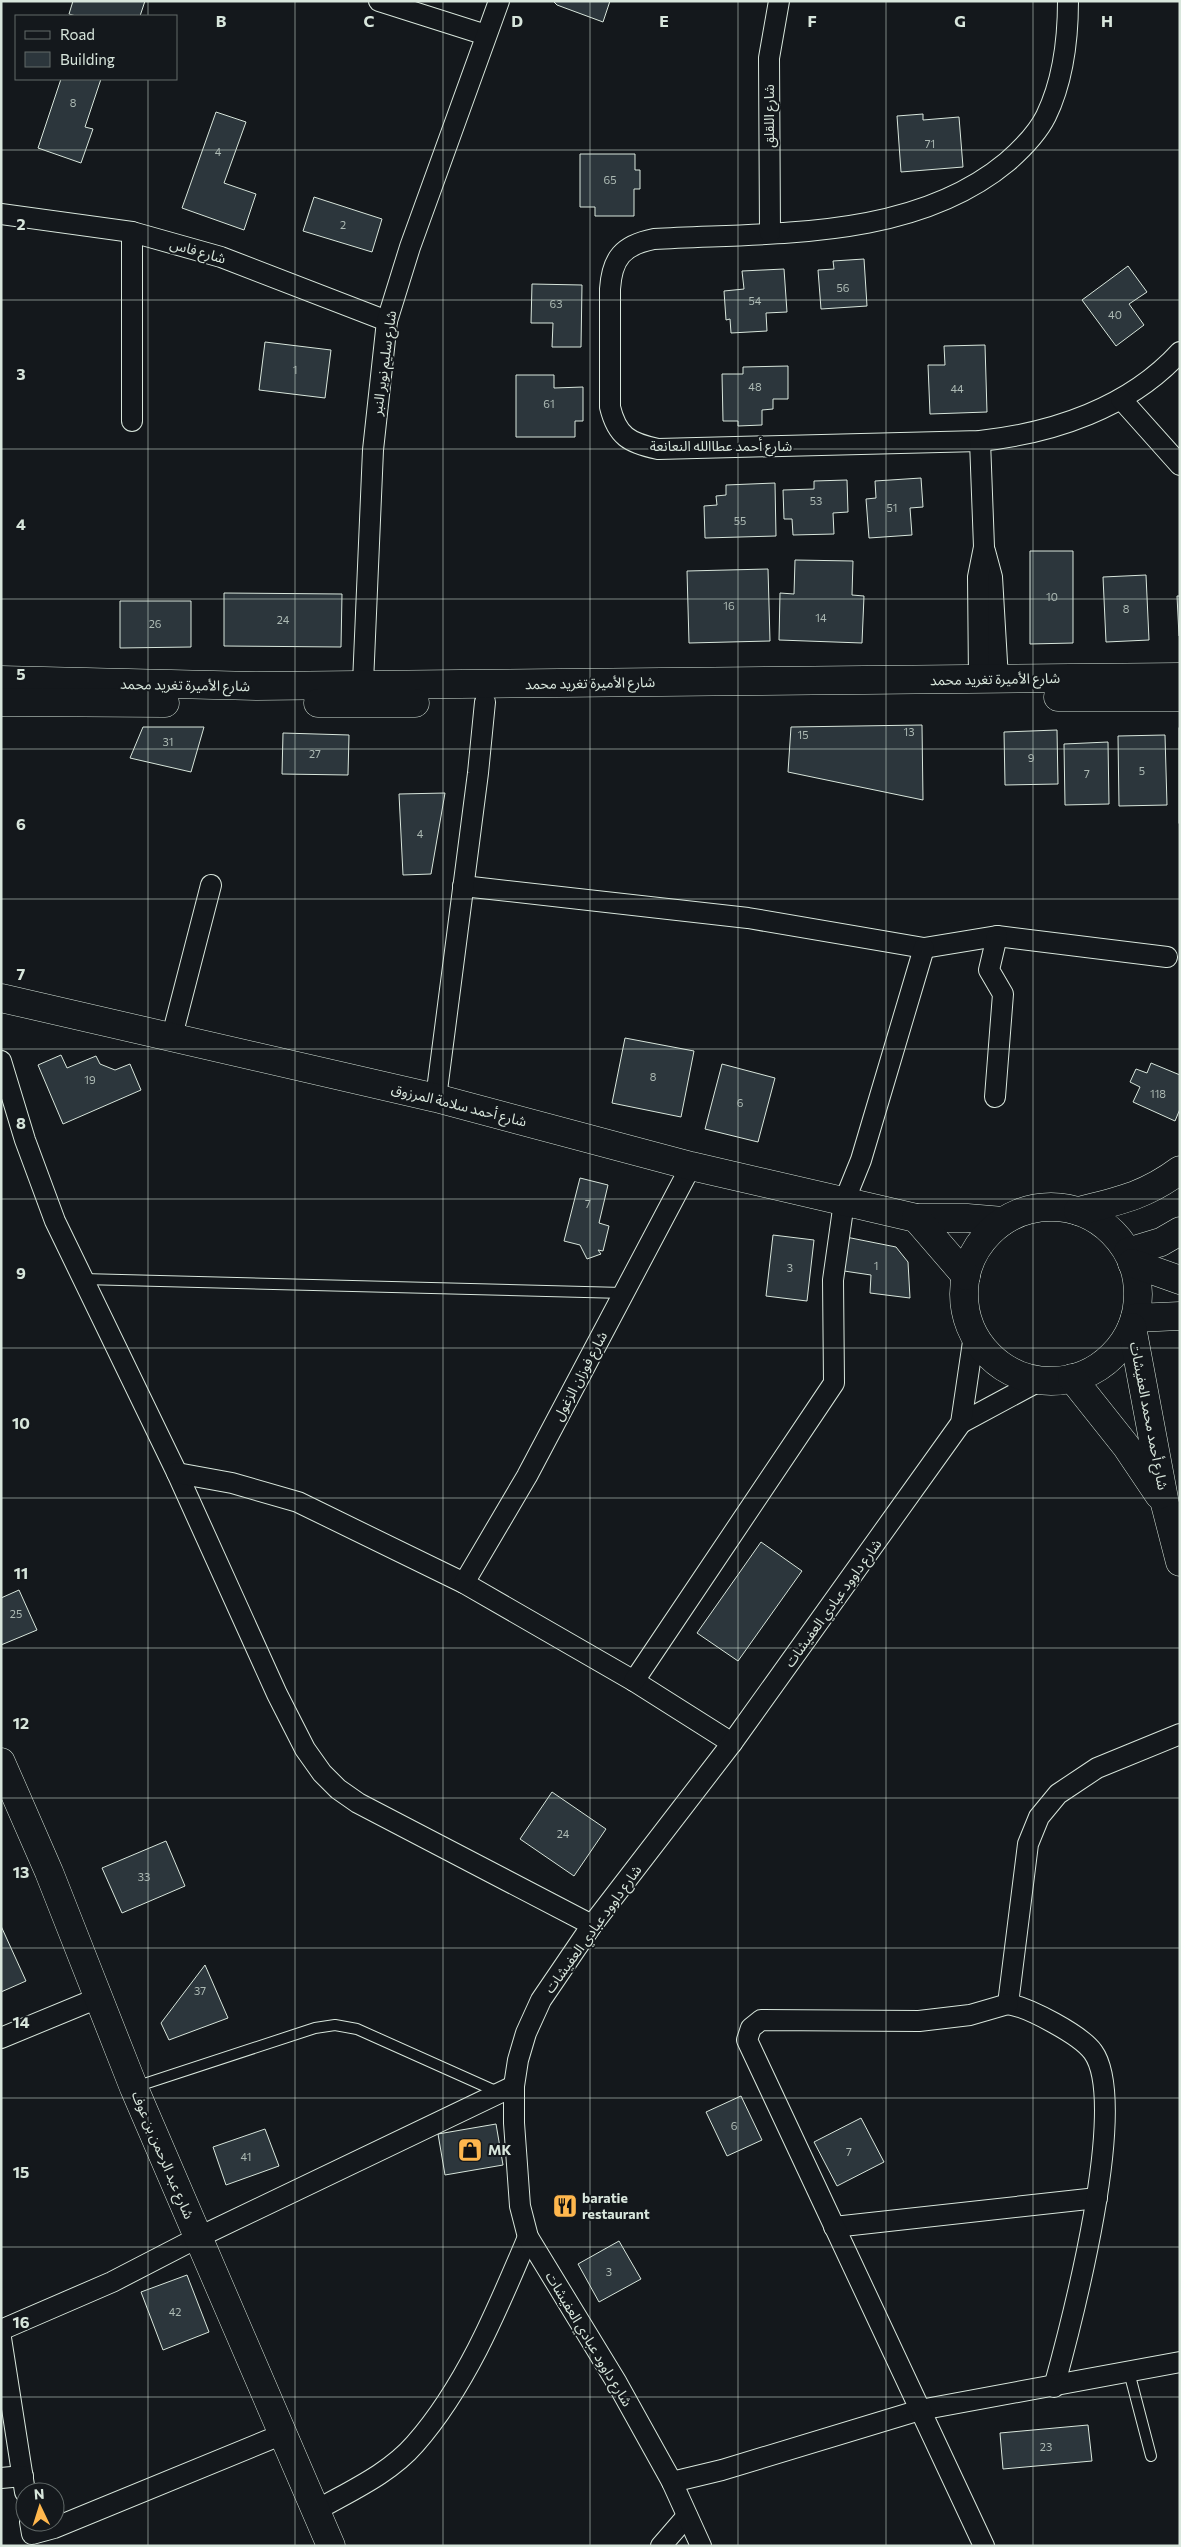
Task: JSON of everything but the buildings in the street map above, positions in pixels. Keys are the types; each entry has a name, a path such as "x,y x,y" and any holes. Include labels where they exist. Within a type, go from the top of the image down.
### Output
{"street":[{"path":"378,1 486,35"},
{"name":"شارع سليم نوير النبر","path":"363,683 373,450 387,321 410,247 499,1"},
{"name":"شارع اللقلق","path":"770,232 769,58 779,1"},
{"name":"شارع أحمد عطاالله النعانعة","path":"1068,1 1068,20 1061,71 1045,116 1026,143 996,170 950,199 919,211 854,225 654,239 638,242 626,249 617,258 611,273 610,407 614,425 625,437 639,445 658,449 980,441 1040,431 1075,420 1121,399 1142,386 1180,352"},
{"name":"شارع فاس","path":"1,214 132,232 221,257 387,321"},
{"path":"132,232 132,421"},
{"path":"1121,399 1180,465"},
{"path":"980,441 984,547 992,577 988,679"},
{"name":"شارع الأميرة تغريد محمد","path":"1,680 257,686 363,683 1180,677"},
{"name":"شارع الأميرة تغريد محمد","path":"1,702 485,702 981,696 1180,697"},
{"path":"436,1098 485,702"},
{"path":"172,1036 211,886"},
{"path":"463,886 748,918 924,948 997,936 1167,957"},
{"path":"995,1097 1003,994 989,970 997,936"},
{"path":"634,1681 834,1383 832,1280 844,1202 861,1160 924,948"},
{"name":"شارع أحمد سلامة المرزوق","path":"1,998 436,1098 691,1166 844,1202 916,1218 966,1218 1003,1221"},
{"path":"1,1061 25,1140 55,1221 177,1473 277,1694 305,1749 322,1773 338,1789 358,1803 592,1925"},
{"name":"شارع فوزان الزغول","path":"464,1583 527,1476 622,1293 691,1166"},
{"path":"1078,1211 1133,1198 1165,1181 1180,1170"},
{"path":"1059,1207 1078,1211 1107,1227 1130,1257 1138,1280 1138,1299 1134,1322 1124,1341 1102,1364 1072,1378 1040,1380 1007,1369 993,1358 974,1335 966,1312 964,1294 966,1276 979,1245 1003,1221 1020,1212 1039,1208 1059,1207"},
{"path":"916,1218 966,1276"},
{"path":"1130,1257 1180,1230"},
{"path":"1130,1257 1180,1280"},
{"path":"1134,1322 1180,1316"},
{"name":"شارع أحمد محمد العفيشات","path":"1134,1322 1165,1504 1180,1562"},
{"name":"شارع داوود عبادي العفيشات","path":"961,1423 974,1335"},
{"name":"شارع أحمد محمد العفيشات","path":"1072,1378 1126,1446 1165,1504"},
{"name":"شارع داوود عبادي العفيشات","path":"701,2546 672,2482 617,2383 528,2237 520,2206 507,2089 526,2033 541,2000 592,1925 732,1743 961,1423 1040,1380"},
{"path":"177,1473 232,1483 298,1502 464,1583 634,1681 732,1743"},
{"path":"1008,2004 1028,1844 1040,1817 1058,1794 1098,1768 1180,1734"},
{"name":"شارع عبد الرحمن بن عوف","path":"1,1762 49,1872 134,2088 331,2546"},
{"path":"1,2038 98,1998"},
{"path":"984,2546 751,2052 747,2040 750,2028 760,2020 773,2018 919,2021 952,2018 1008,2004 1021,2006 1062,2028 1093,2052 1099,2067 1104,2094 1104,2132 1097,2198 1071,2323 1054,2387"},
{"path":"1,2330 112,2282 198,2237 507,2089"},
{"path":"834,2227 1097,2198"},
{"path":"317,2510 378,2475 414,2445 462,2376 494,2319 528,2237"},
{"path":"1,2338 24,2482"},
{"path":"672,2482 722,2470 920,2410 1054,2387 1180,2362"},
{"path":"32,2534 108,2507 283,2434"},
{"path":"1,2478 16,2482"},
{"path":"661,2546 687,2516"}],"lane":[{"path":"82,1279 622,1293"},
{"path":"134,2088 315,2028 335,2025 357,2029 507,2089"},
{"path":"1129,2372 1152,2456"}],"place":[{"name":"MK","path":"470,2150"},
{"name":"baratie restaurant","path":"565,2206"}]}
